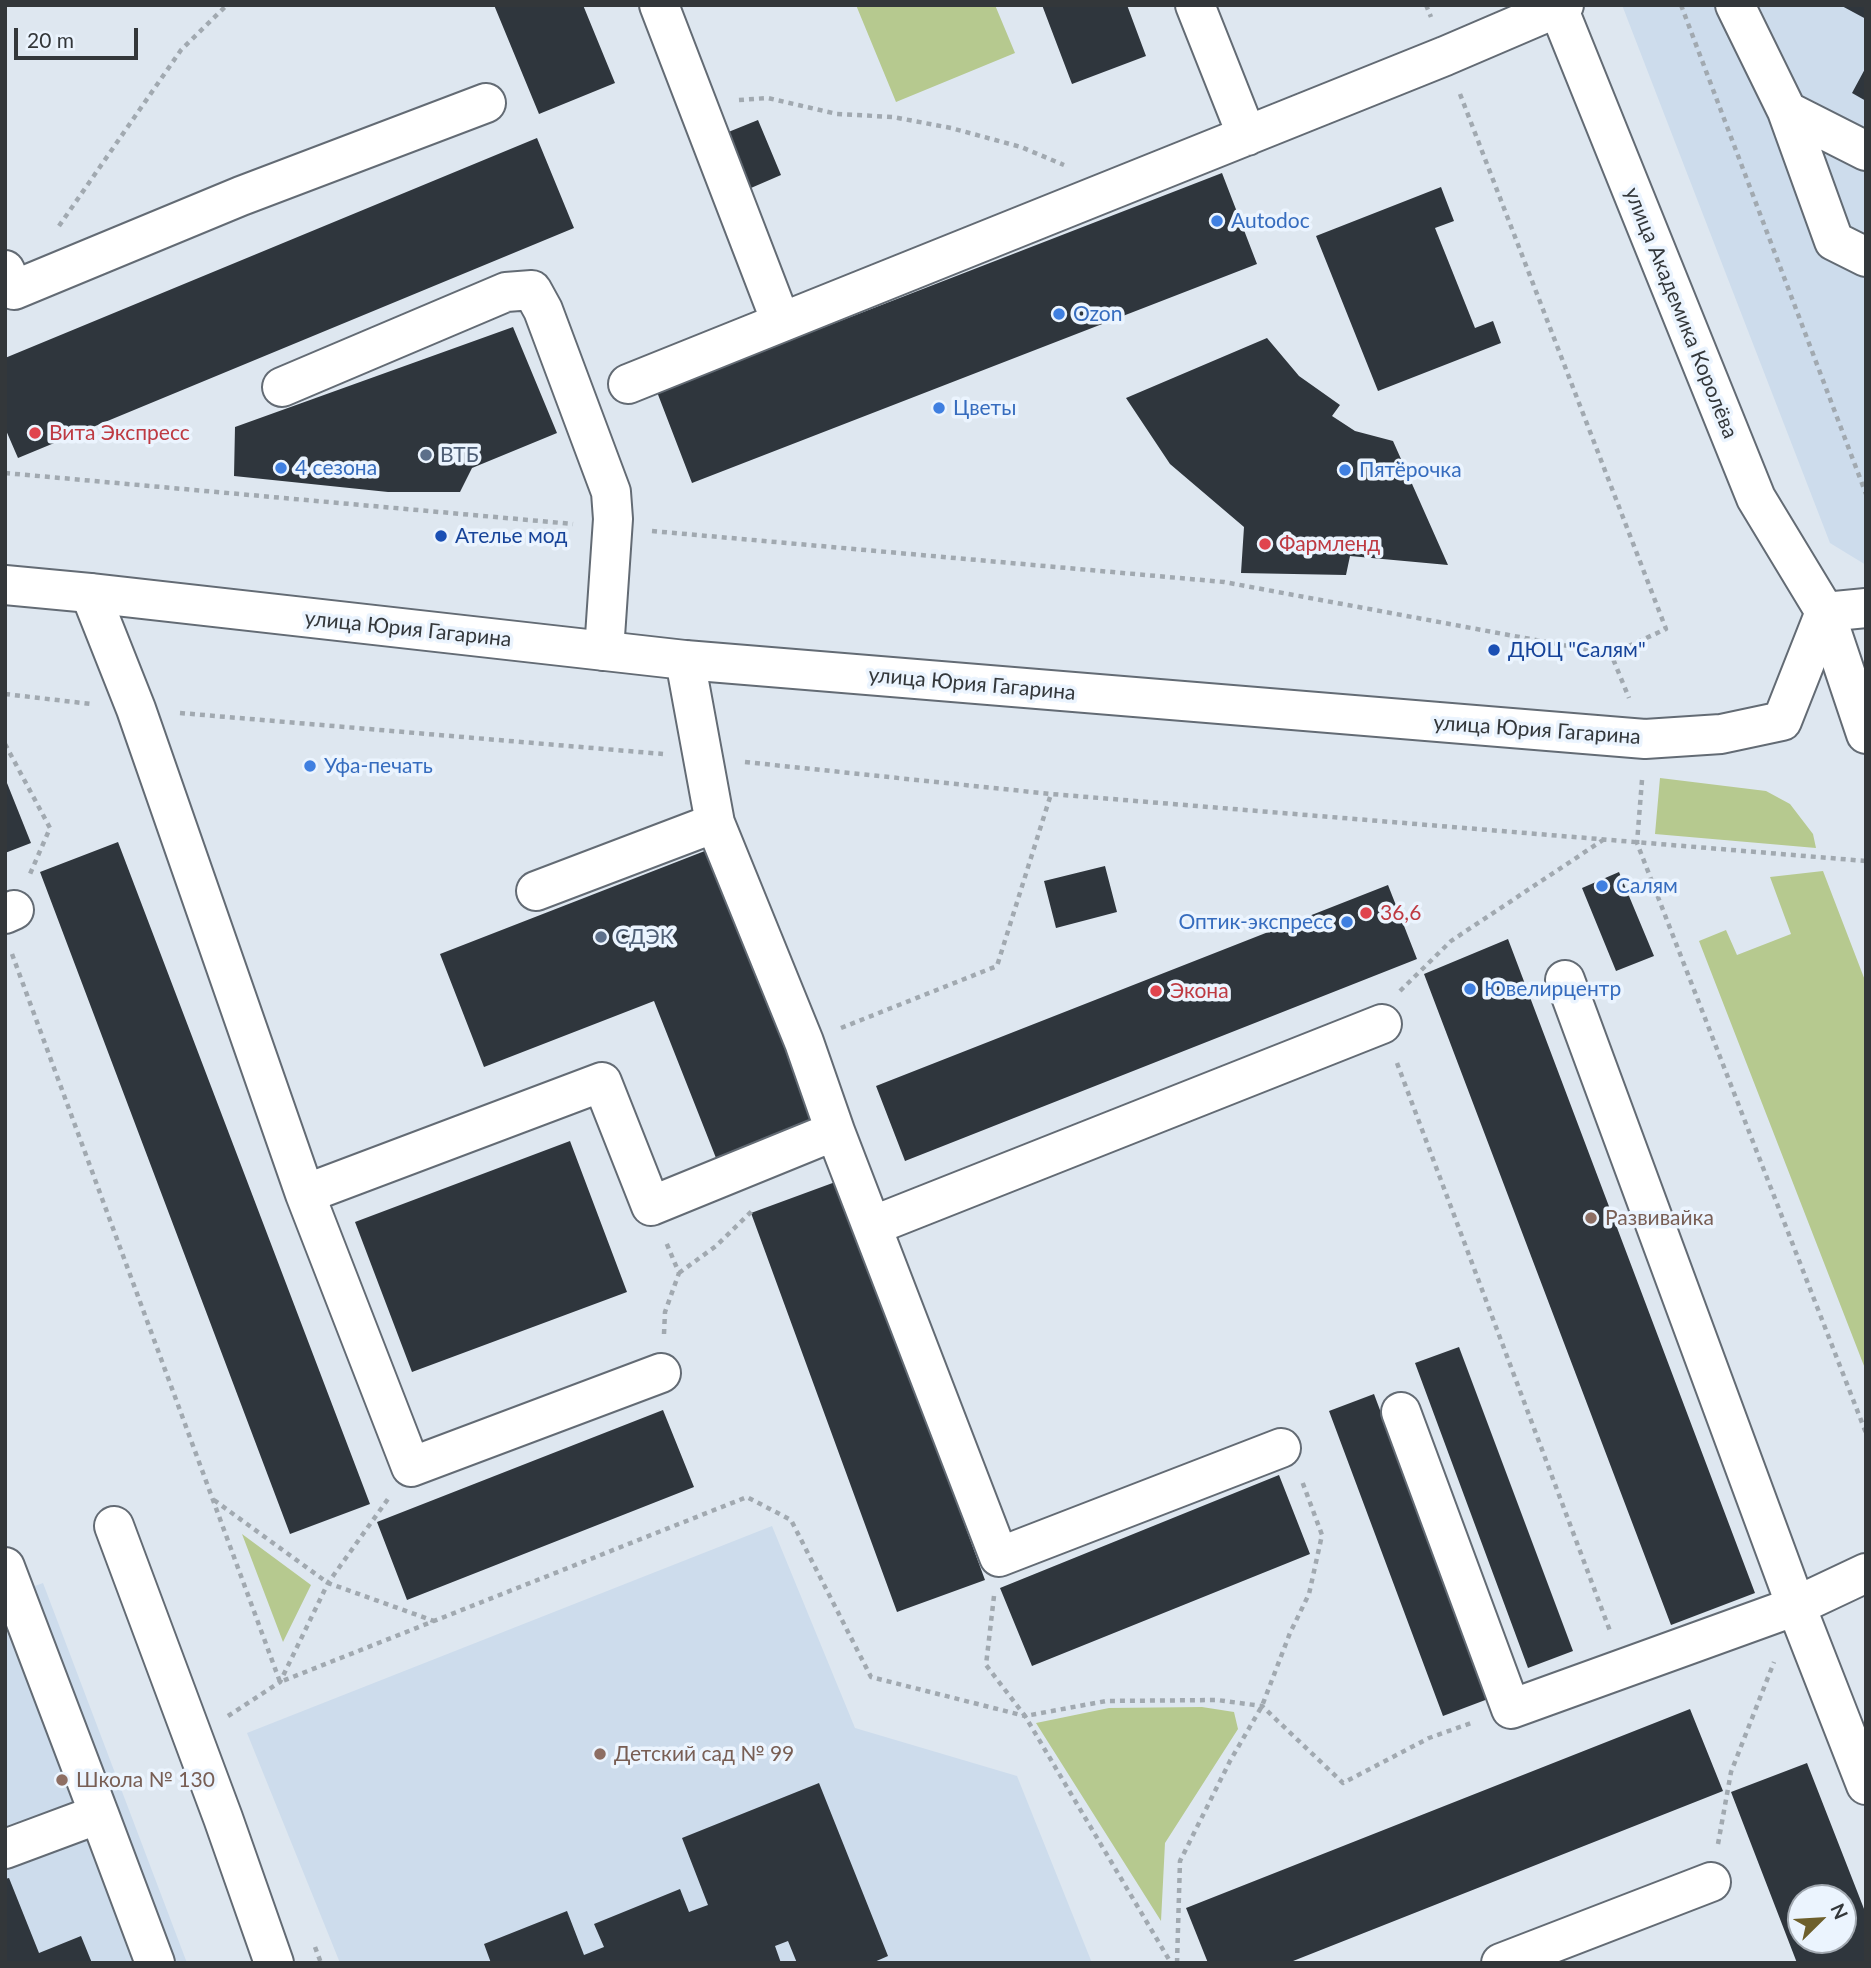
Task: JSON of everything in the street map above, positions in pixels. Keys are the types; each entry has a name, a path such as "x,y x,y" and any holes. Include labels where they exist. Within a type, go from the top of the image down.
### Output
{"main road":[{"path":"659,5 781,322"},
{"path":"1195,5 1247,136"},
{"path":"1734,5 1787,111 1834,241 1866,257"},
{"path":"628,384 1446,56 1560,6"},
{"name":"улица Академика Королёва","path":"1560,6 1756,498 1825,612 1866,734"},
{"path":"5,270 15,290 241,196 486,103"},
{"path":"1787,111 1866,151"},
{"path":"282,387 506,292 532,290 611,492 612,527 604,651"},
{"name":"улица Юрия Гагарина","path":"5,585 685,660 1645,739 1721,734 1782,722 1825,612"},
{"path":"90,593 136,709 305,1194 411,1467 661,1373"},
{"path":"1825,612 1866,608"},
{"path":"685,660 715,823 804,1042 835,1131 999,1557 1281,1448"},
{"path":"536,891 715,823"},
{"path":"1564,980 1796,1606 1866,1785"},
{"path":"872,1226 1382,1024"},
{"path":"305,1194 602,1083 651,1206 835,1131"},
{"path":"1401,1412 1511,1709 1796,1606 1866,1573"},
{"path":"114,1526 274,1963"},
{"path":"5,1567 155,1963"},
{"path":"5,1849 99,1814"},
{"path":"1501,1963 1711,1882"}],"path":[{"path":"56,230 181,50 227,5"},
{"path":"1426,5 1666,629"},
{"path":"1681,5 1866,494"},
{"path":"701,113 739,100 768,98 837,114 893,117 951,128 1021,147 1061,163 1100,194"},
{"path":"5,473 1224,582 1611,654"},
{"path":"5,694 136,709 702,757 1051,794 1866,861"},
{"path":"5,744 50,828 10,924 280,1682"},
{"path":"804,1042 997,966 1051,794"},
{"path":"1603,840 1451,941 1402,986 1382,1024 1625,1668"},
{"path":"1637,843 1866,1433"},
{"path":"651,1206 679,1273 665,1312 661,1373"},
{"path":"1177,1963 1180,1861 1230,1761 1262,1706 1290,1633 1309,1594 1322,1535 1299,1474 1281,1448"},
{"path":"280,1682 328,1583 411,1467"},
{"path":"225,1717 280,1682 747,1497 791,1520 871,1677 1025,1716 1106,1701 1217,1700 1262,1706 1343,1783 1429,1738"},
{"path":"213,1500 328,1583 434,1620"},
{"path":"999,1557 986,1665 1025,1716 1171,1963"},
{"path":"1711,1882 1731,1772 1796,1606"},
{"path":"311,1938 321,1963"}],"shaded area":[{"path":"1622,5 1866,5 1866,565 1830,543"},
{"name":"Детский сад № 99","path":"772,1526 855,1728 1017,1776 1092,1963 340,1963 247,1733"},
{"name":"Школа № 130","path":"43,1583 187,1963 5,1963 5,1597"}],"green space":[{"path":"856,5 995,5 1015,53 896,102"},
{"path":"1660,778 1766,791 1790,804 1813,834 1816,848 1655,834"},
{"path":"1823,871 1866,983 1866,1371 1699,941 1726,930 1737,955 1791,934 1770,877"},
{"path":"242,1534 311,1585 283,1642"},
{"path":"1202,1707 1234,1712 1238,1729 1165,1843 1161,1921 1036,1723 1109,1708"}],"building":[{"path":"494,5 583,5 615,83 539,114"},
{"path":"1042,5 1127,5 1146,56 1072,84"},
{"path":"1840,5 1866,5 1866,19"},
{"path":"1866,67 1866,101 1852,93"},
{"path":"758,120 781,175 744,191 721,135"},
{"path":"537,138 574,228 18,458 5,428 5,358"},
{"path":"1222,173 1257,264 692,483 657,392"},
{"path":"1441,187 1454,221 1435,228 1475,328 1493,321 1501,343 1378,391 1316,236"},
{"path":"513,327 557,433 472,468 460,492 388,492 234,476 235,427"},
{"path":"1267,338 1299,376 1340,405 1332,416 1355,431 1393,441 1448,565 1350,556 1346,575 1241,573 1244,527 1170,464 1126,398"},
{"path":"5,778 31,843 5,853"},
{"path":"118,842 370,1504 290,1534 40,872"},
{"path":"715,847 820,1118 716,1158 654,1001 484,1067 440,954"},
{"path":"1105,866 1117,912 1056,928 1044,881"},
{"path":"1619,872 1654,956 1616,971 1582,888"},
{"path":"1388,885 1417,959 905,1161 876,1086"},
{"path":"1508,939 1755,1593 1671,1625 1424,974"},
{"path":"570,1141 627,1292 412,1372 355,1222"},
{"path":"838,1181 985,1580 897,1612 751,1213"},
{"path":"1459,1347 1573,1651 1528,1668 1415,1363"},
{"path":"1374,1394 1488,1699 1443,1716 1329,1411"},
{"path":"663,1410 694,1487 407,1600 377,1522"},
{"path":"1279,1475 1310,1554 1032,1666 1000,1588"},
{"path":"1690,1709 1723,1791 1288,1963 1208,1963 1186,1908"},
{"path":"1807,1763 1854,1884 1787,1884 1787,1937 1731,1792"},
{"path":"819,1783 888,1956 872,1963 797,1963 788,1941 775,1946 781,1963 491,1963 484,1944 567,1911 584,1955 604,1947 594,1924 680,1889 689,1912 708,1905 682,1838"},
{"path":"9,1878 39,1953 81,1936 92,1963 5,1963 5,1879"},
{"path":"1857,1891 1866,1914 1866,1963 1797,1963 1794,1954 1857,1954"}],"place":[{"name":"Autodoc","path":"1217,221"},
{"name":"Ozon","path":"1059,314"},
{"name":"Цветы","path":"939,408"},
{"name":"Вита Экспресс","path":"35,433"},
{"name":"ВТБ","path":"426,455"},
{"name":"4 сезона","path":"281,468"},
{"name":"Пятёрочка","path":"1345,470"},
{"name":"Ателье мод","path":"441,536"},
{"name":"Фармленд","path":"1265,544"},
{"name":"ДЮЦ \"Салям\"","path":"1494,650"},
{"name":"Уфа-печать","path":"310,766"},
{"name":"Салям","path":"1602,886"},
{"name":"36,6","path":"1366,913"},
{"name":"Оптик-экспресс","path":"1347,922"},
{"name":"СДЭК","path":"601,937"},
{"name":"Ювелирцентр","path":"1470,989"},
{"name":"Экона","path":"1156,991"},
{"name":"Развивайка","path":"1591,1218"},
{"name":"Детский сад № 99","path":"600,1754"},
{"name":"Школа № 130","path":"62,1780"}]}
